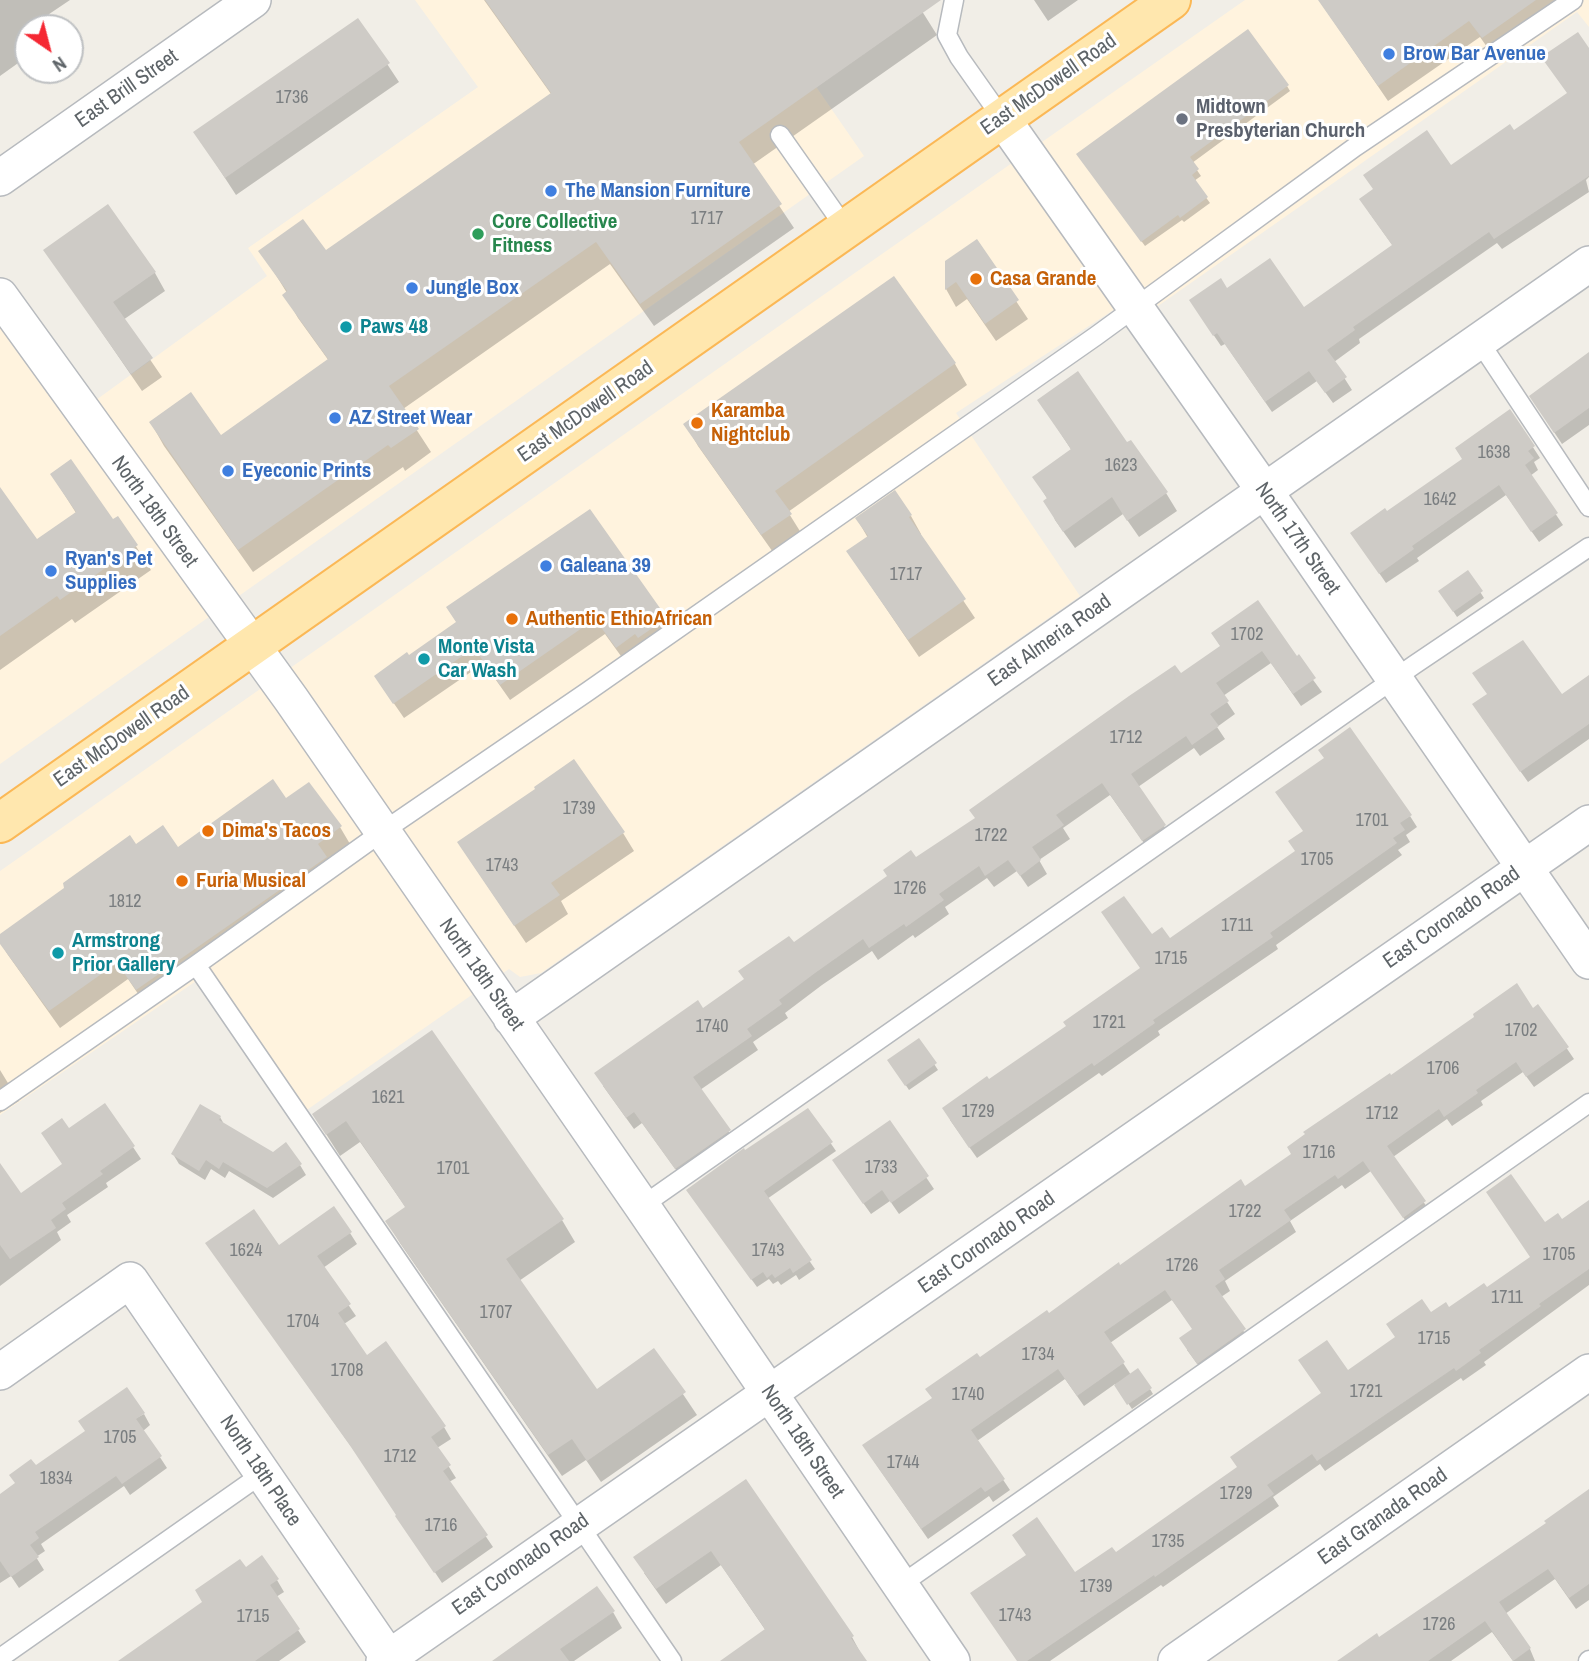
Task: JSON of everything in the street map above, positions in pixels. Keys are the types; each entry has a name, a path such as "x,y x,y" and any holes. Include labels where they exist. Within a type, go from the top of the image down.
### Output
{"main road":[{"name":"East McDowell Road","path":"0,823 1171,0"}],"street":[{"name":"East Brill Street","path":"0,178 253,0"},
{"name":"North 17th Street","path":"1002,118 1265,492 1589,961"},
{"name":"East Almeria Road","path":"511,1018 1589,264"},
{"name":"North 18th Street","path":"0,296 290,699 642,1206 952,1661"},
{"name":"East Coronado Road","path":"388,1660 579,1524 770,1394 1589,822"},
{"name":"North 18th Place","path":"0,1372 130,1280 388,1660"},
{"name":"East Granada Road","path":"1176,1661 1589,1372"}],"lane":[{"path":"954,0 947,35 959,57 1002,118"},
{"path":"0,1101 1135,307 1355,147 1573,0"},
{"path":"780,135 846,229"},
{"path":"1479,341 1589,506"},
{"path":"642,1206 1394,680 1589,547"},
{"path":"196,965 672,1661"},
{"path":"899,1586 1589,1102"},
{"path":"0,1658 262,1474"}],"shaded area":[{"path":"415,0 756,0 864,156 0,764 0,327 67,421 267,276 248,248 478,87"},
{"path":"1245,0 1589,0 1589,27 1577,12 1158,306 1150,286 956,413 1080,596 541,973 520,977 509,969 301,1114 205,975 0,1115 0,871"}],"building":[{"path":"485,0 941,0 739,142 782,204 640,304 596,242 389,386 419,429 391,448 388,445 238,550 149,422 191,392 221,435 328,359 282,295 287,291 258,251 303,219 326,250 551,93"},
{"name":"Brow Bar Avenue","path":"1318,0 1536,0 1482,38 1469,21 1378,86"},
{"path":"358,18 390,63 225,178 193,132"},
{"name":"Midtown Presbyterian Church","path":"1248,29 1289,85 1190,157 1199,169 1192,175 1208,197 1141,242 1076,154"},
{"path":"1578,32 1589,48 1589,176 1494,239 1489,232 1353,327 1355,330 1327,350 1347,377 1325,393 1309,371 1265,402 1217,333 1213,336 1189,300 1221,278 1227,288 1270,258 1304,307 1392,245 1359,199 1373,189 1363,175 1427,130 1451,165 1510,124 1514,130 1567,93 1541,57"},
{"path":"108,204 156,272 113,302 153,358 131,374 43,250"},
{"name":"Casa Grande","path":"977,239 1019,300 985,324 956,282 945,290 945,261"},
{"path":"894,276 956,363 775,491 792,514 761,535 683,424"},
{"path":"1589,352 1589,408 1554,433 1529,396"},
{"path":"1078,371 1127,442 1131,440 1168,492 1127,521 1112,497 1063,532 1043,501 1047,498 1032,477 1071,449 1037,400"},
{"path":"1510,409 1535,446 1528,451 1534,458 1525,465 1558,513 1531,532 1499,485 1412,546 1414,549 1379,574 1350,533 1462,459 1455,448"},
{"name":"Ryan's Pet Supplies","path":"71,459 113,519 118,516 138,545 60,600 57,596 0,636 0,487 37,539 76,512 50,474"},
{"path":"895,490 912,515 909,517 966,599 908,640 846,551 868,536 855,518"},
{"path":"590,509 667,618 638,638 635,634 616,648 595,619 500,685 474,648 393,704 374,676 456,622 446,607"},
{"path":"1468,570 1483,591 1453,612 1438,591"},
{"path":"1258,600 1297,656 1299,654 1316,678 1293,694 1262,651 1216,683 1229,701 1210,714 1219,726 1192,745 1186,736 1131,774 1166,825 1142,841 1102,783 1056,815 1064,825 1032,847 1041,860 1020,876 1008,860 985,876 979,866 939,894 944,900 906,927 904,924 869,948 863,939 779,1000 782,1004 747,1029 752,1036 693,1077 731,1130 675,1169 634,1112 626,1118 594,1073 698,1000 703,1008 744,979 738,971 789,936 794,942 887,876 883,870 911,850 916,857 975,818 969,810 1129,696 1175,665 1181,673 1220,646 1211,633"},
{"path":"1523,640 1562,694 1589,675 1589,724 1520,772 1472,704 1487,694 1472,673"},
{"path":"1350,727 1412,815 1400,823 1405,830 1393,838 1397,843 1270,933 1273,937 1153,1020 1155,1023 969,1148 942,1108 1066,1026 1063,1022 1140,968 1101,912 1124,896 1152,934 1162,927 1170,938 1295,851 1288,841 1303,831 1275,792 1324,758 1318,750"},
{"path":"574,759 625,832 551,883 560,895 514,926 457,842"},
{"path":"273,779 286,798 309,782 342,826 318,844 327,857 136,990 117,963 49,1011 0,944 0,934 64,888 63,883 130,835 136,844 163,825 178,847"},
{"path":"1517,983 1533,1008 1538,1004 1569,1047 1526,1077 1516,1062 1444,1117 1439,1109 1387,1146 1426,1201 1403,1218 1363,1161 1338,1179 1335,1175 1284,1210 1291,1220 1219,1270 1225,1279 1215,1286 1246,1329 1197,1364 1179,1338 1192,1329 1165,1290 1104,1332 1125,1362 1077,1396 1058,1369 971,1430 1005,1479 985,1492 981,1487 921,1529 862,1445 932,1398 925,1389 977,1353 980,1357 1047,1310 1049,1313 1241,1179 1245,1186 1291,1154 1287,1147 1305,1134 1303,1132 1390,1073 1391,1075 1474,1017 1473,1014"},
{"path":"432,1030 564,1219 506,1259 597,1389 654,1348 686,1392 587,1461 572,1439 548,1455 385,1221 405,1207 387,1180 346,1121 326,1135 312,1114"},
{"path":"919,1038 937,1063 905,1086 887,1060"},
{"path":"105,1103 135,1146 100,1171 103,1174 62,1203 66,1209 51,1220 56,1228 10,1259 0,1245 0,1163 21,1193 62,1164 41,1133 62,1118 69,1128"},
{"path":"200,1104 221,1116 219,1120 273,1152 286,1142 302,1164 267,1188 223,1162 219,1169 206,1160 199,1171 171,1154"},
{"path":"808,1108 833,1142 764,1191 812,1260 793,1273 790,1268 775,1278 772,1274 767,1278 763,1272 751,1280 686,1190 744,1148 745,1150"},
{"path":"890,1120 929,1176 891,1203 882,1190 863,1204 832,1160"},
{"path":"1511,1174 1545,1222 1558,1213 1562,1219 1589,1200 1589,1269 1479,1350 1481,1353 1456,1371 1454,1368 1317,1461 1312,1454 1267,1485 1274,1494 1155,1577 1154,1575 1027,1661 1017,1661 970,1593 1026,1555 1012,1535 1037,1517 1075,1572 1112,1547 1116,1552 1237,1467 1230,1457 1321,1393 1298,1360 1327,1340 1348,1370 1395,1337 1386,1324 1422,1299 1431,1312 1446,1302 1449,1307 1484,1283 1487,1287 1530,1257 1486,1192"},
{"path":"334,1206 352,1232 317,1256 351,1304 338,1313 367,1355 386,1341 446,1426 431,1437 451,1465 443,1471 488,1535 434,1573 351,1447 205,1243 254,1209 279,1245"},
{"path":"1138,1368 1152,1388 1127,1405 1114,1385"},
{"path":"127,1387 145,1413 136,1419 162,1456 122,1484 116,1476 35,1532 39,1538 30,1545 39,1557 11,1577 0,1561 0,1494 15,1483 9,1475 31,1459 36,1465 85,1431 78,1421"},
{"path":"746,1479 854,1636 851,1638 867,1661 720,1661 765,1629 711,1551 656,1589 633,1557"},
{"path":"1589,1489 1589,1584 1569,1598 1548,1569 1499,1602 1531,1648 1513,1661 1485,1621 1428,1661 1337,1661 1377,1633 1379,1637 1546,1523 1544,1521"},
{"path":"262,1555 279,1579 270,1585 300,1629 255,1661 118,1661 202,1602 195,1590 240,1559 246,1567"},
{"path":"597,1586 615,1611 560,1649 569,1661 492,1661"}],"place":[{"name":"Brow Bar Avenue","path":"1389,54"},
{"name":"Midtown Presbyterian Church","path":"1182,119"},
{"name":"The Mansion Furniture","path":"551,191"},
{"name":"Core Collective Fitness","path":"478,234"},
{"name":"Casa Grande","path":"976,279"},
{"name":"Jungle Box","path":"412,288"},
{"name":"Paws 48","path":"346,327"},
{"name":"AZ Street Wear","path":"335,418"},
{"name":"Karamba Nightclub","path":"697,423"},
{"name":"Eyeconic Prints","path":"228,471"},
{"name":"Galeana 39","path":"546,566"},
{"name":"Ryan's Pet Supplies","path":"51,571"},
{"name":"Authentic EthioAfrican","path":"512,619"},
{"name":"Monte Vista Car Wash","path":"424,659"},
{"name":"Dima's Tacos","path":"208,831"},
{"name":"Furia Musical","path":"182,881"},
{"name":"Armstrong Prior Gallery","path":"58,953"}]}
